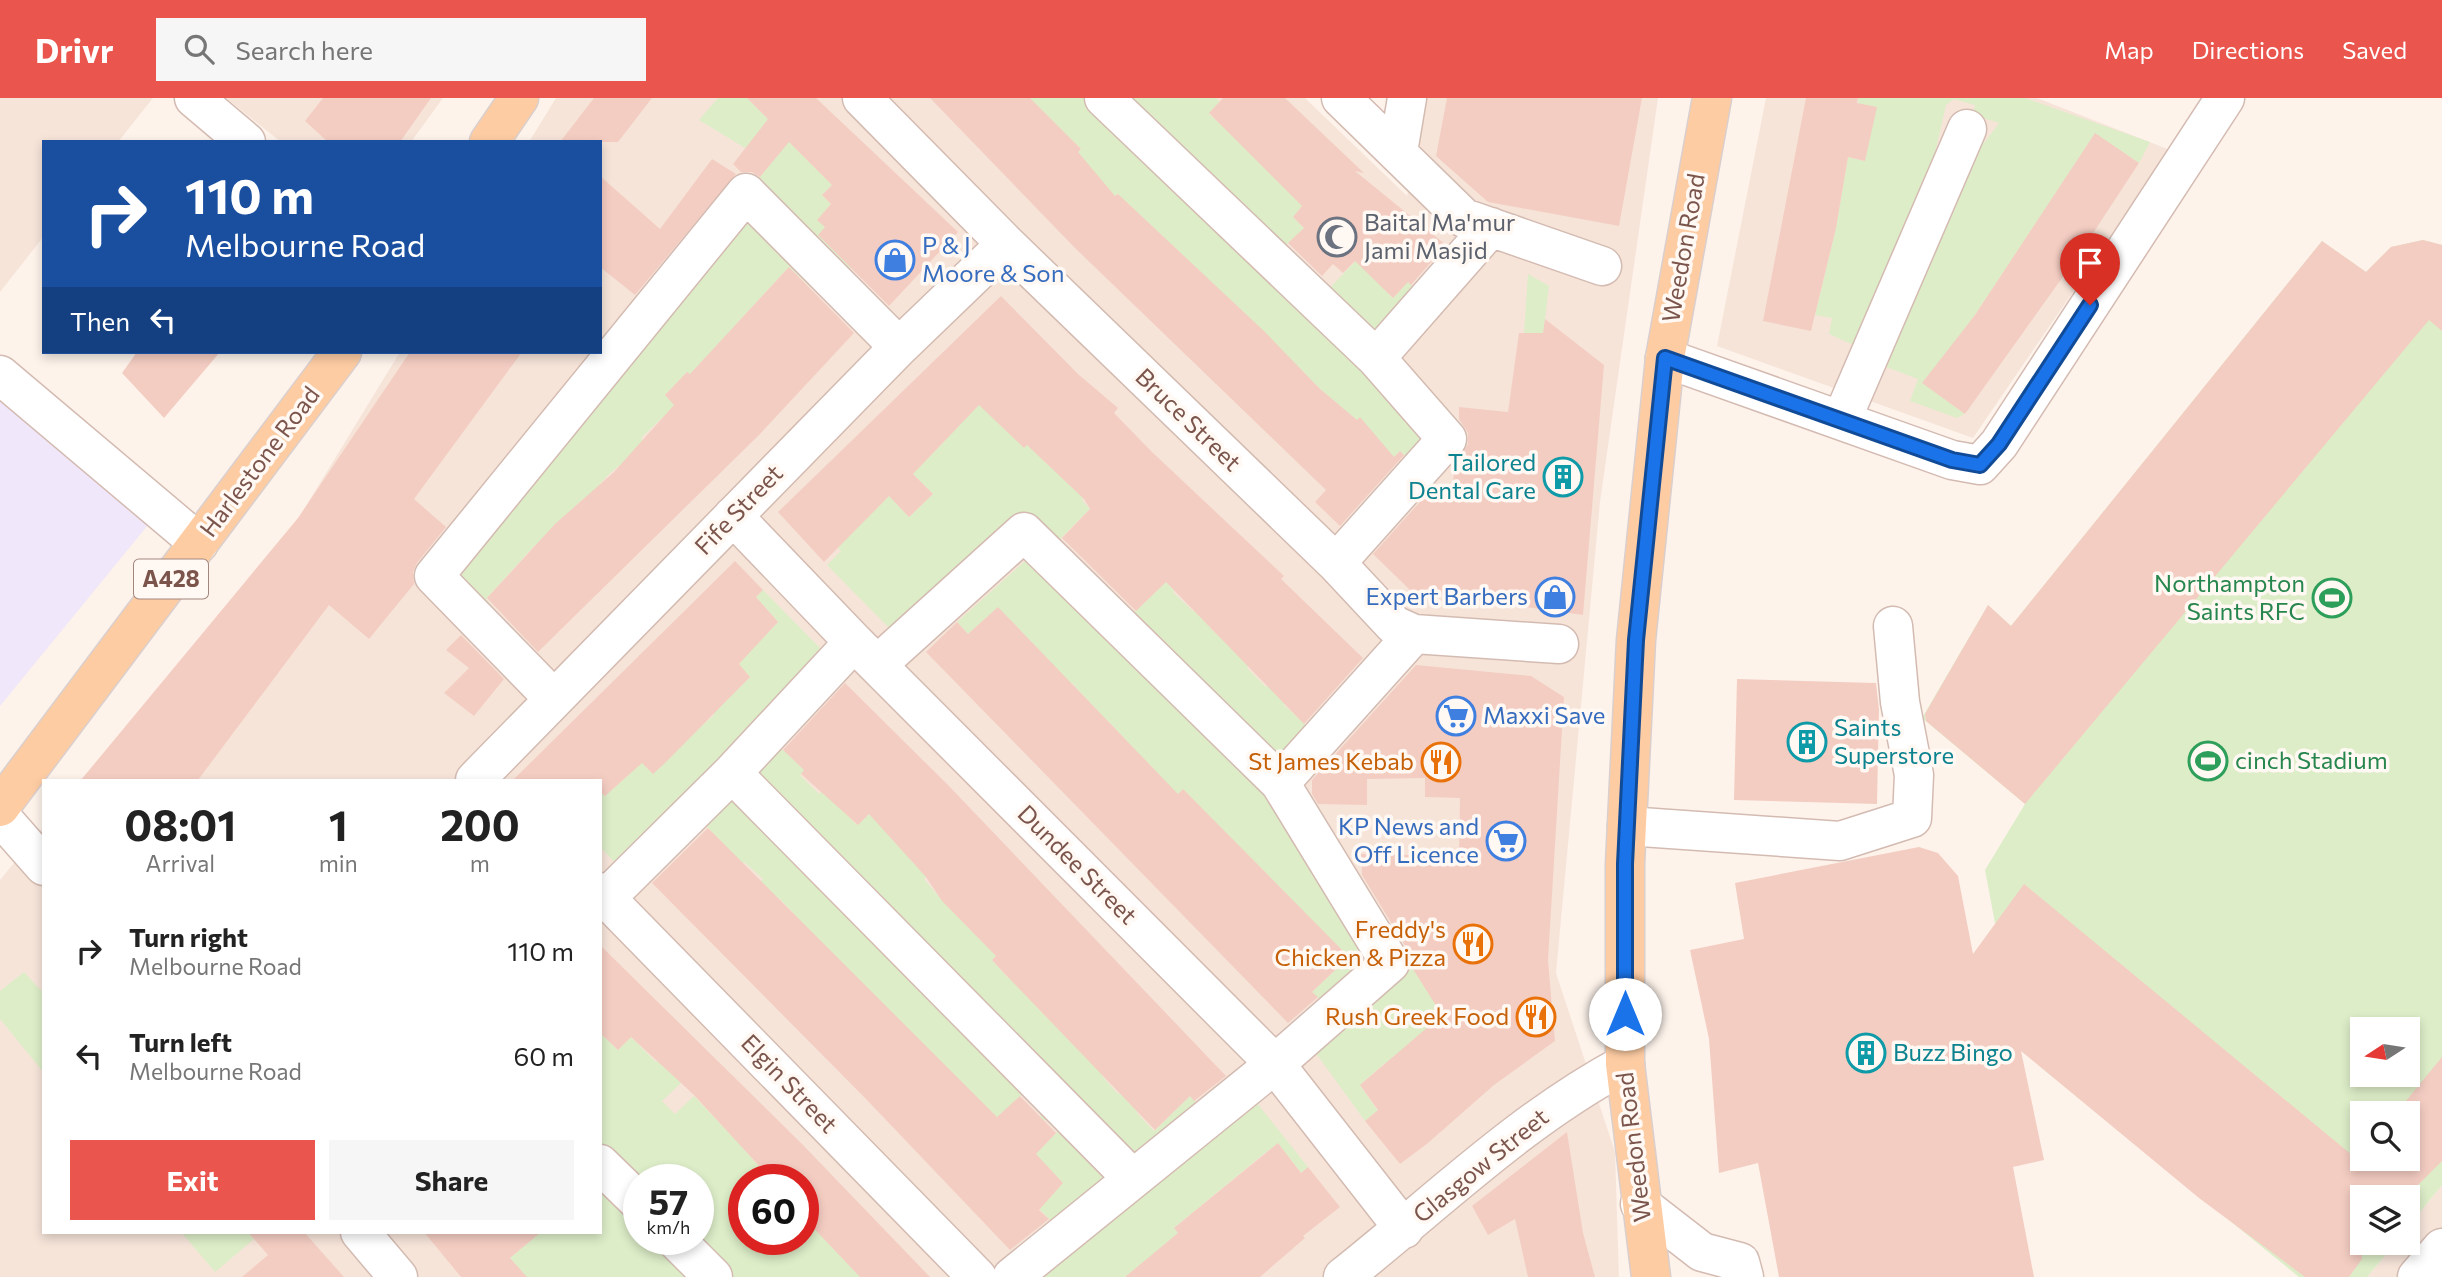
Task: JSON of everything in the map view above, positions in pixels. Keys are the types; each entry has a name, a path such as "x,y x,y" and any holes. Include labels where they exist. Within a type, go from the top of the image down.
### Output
{"main road":[{"path":"490,140 519,98"},
{"name":"Weedon Road","path":"1651,1277 1625,1065 1627,827 1636,640 1665,358 1712,98"},
{"name":"Harlestone Road","path":"0,807 341,354"}],"street":[{"path":"194,98 244,140"},
{"name":"Bruce Street","path":"862,98 1006,244 1336,563 1394,625 1415,634 1559,644"},
{"path":"1104,98 1376,359 1447,439 1336,563"},
{"path":"1341,98 1464,218 1602,265"},
{"path":"1398,152 1408,98"},
{"path":"1665,358 1952,460 1980,465 1999,444 2225,98"},
{"path":"1842,419 1967,129"},
{"path":"554,699 434,576 746,193 900,347"},
{"path":"1376,359 1490,227"},
{"name":"Fife Street","path":"482,778 554,699 733,516 1006,244"},
{"path":"0,375 199,543"},
{"name":"Dundee Street","path":"733,516 865,653 1275,1064 1404,1228"},
{"path":"603,895 865,653 1024,532 1280,783 1390,963 1275,1064 1012,1277"},
{"path":"1627,827 1840,841 1913,818 1914,775 1900,702 1893,626"},
{"path":"1280,783 1415,634"},
{"path":"732,773 1133,1179"},
{"path":"0,816 42,864"},
{"name":"Elgin Street","path":"603,895 977,1277"},
{"name":"Glasgow Street","path":"1343,1277 1533,1121 1579,1089 1625,1065"},
{"path":"602,1166 623,1186"},
{"path":"1640,1203 1705,1264 1740,1262 1744,1277"},
{"path":"362,1234 398,1277"},
{"path":"2417,1277 2442,1248"},
{"path":"691,1255 713,1277"}],"shaded area":[{"path":"0,98 153,98 120,140 42,140 42,239 0,292"},
{"path":"226,98 443,98 412,140 278,140"},
{"path":"556,98 1305,98 1407,196 1427,98 1658,98 1600,502 1556,973 1615,1152 1619,1277 0,1277 0,880 42,828 42,1234 602,1234 602,779 82,779 298,519 399,354 602,354 602,140 530,140"},
{"path":"1766,98 2037,98 2170,150 1973,438 1717,346"},
{"path":"0,355 148,525 0,706"},
{"path":"2442,1185 2442,1277 2367,1277 2386,1255 2420,1255 2420,1212"}],"green space":[{"path":"718,98 747,98 833,184 822,195 831,204 818,220 871,246 844,274 754,184 767,168 745,148 699,120"},
{"path":"1030,98 1092,98 1438,440 1411,462 1400,451 1390,462 1319,388 1118,194 1106,205 1067,165 1081,149 1067,135 1054,149"},
{"path":"1121,98 1216,98 1220,102 1209,114 1315,191 1293,217 1304,228 1277,254"},
{"path":"1858,98 2025,98 2150,142 2139,163 2095,134 1975,315 1923,383 1965,414 1957,418 1910,401 1918,379 1886,367 1884,345 1972,142 1985,142 1999,123 1973,115 1975,105 1954,99 1946,105 1930,175 1858,347 1829,334 1832,318 1815,315 1836,228 1848,157 1864,161"},
{"path":"742,207 826,287 819,295 789,267 738,322 765,352 718,402 687,372 665,395 692,423 679,436 662,418 641,438 657,456 625,463 607,476 600,484 614,499 599,514 583,499 556,524 552,560 535,545 486,599 498,613 491,621 444,575"},
{"name":"cinch Stadium","path":"2423,240 2442,245 2442,1185 2420,1212 2420,1185 2350,1185 2350,1255 2386,1255 2367,1277 2299,1277 2038,1065 2056,1044 1995,923 1985,870 2025,804 1922,718 1988,605 2011,626 2322,241 2366,272 2391,247"},
{"path":"1370,246 1369,274 1393,298 1408,282 1419,293 1380,336 1322,296"},
{"path":"1528,274 1549,286 1543,336 1524,333"},
{"path":"922,397 1059,411 1097,483 1082,500 1090,509 1052,547 1026,521 899,638 827,565 841,551 820,529 872,477 909,517 933,494 894,455 926,460 946,440"},
{"path":"1026,560 1273,800 1382,964 1331,1011 1312,992 1348,958 1183,789 1148,824 1159,776 1108,721 1077,751 1088,701 1072,683 1041,713 998,608 968,634 957,622"},
{"path":"1183,566 1190,573 1173,592 1193,611 1212,594 1227,608 1210,628 1232,649 1263,650 1247,668 1266,687 1285,670 1301,684 1284,705 1306,725 1328,708 1275,772 1125,621"},
{"path":"763,590 834,662 623,871 602,849 602,794 605,796 625,778 604,755 691,735 714,715 679,677 739,688 750,677 714,636 756,645 778,622 756,597"},
{"path":"836,737 800,775 819,794 862,755 849,817 857,825 897,789 956,849 924,879 941,899 1028,925 992,960 1008,978 1044,944 1028,997 1044,1015 1138,1041 1102,1076 1118,1094 1155,1060 1173,1078 1137,1113 1154,1131 1190,1096 1199,1105 1139,1163 745,778 775,743 786,753"},
{"path":"733,787 1029,1088 1007,1109 1027,1129 1049,1108 1052,1113 1030,1135 1042,1147 1064,1125 1111,1175 1054,1224 777,941 799,919 779,898 758,920 741,902 763,879 744,862 722,884 705,868 726,846 706,826"},
{"path":"1409,962 1416,973 1458,994 1407,1086 1385,1063 1360,1085 1378,1111 1365,1121 1310,1045"},
{"path":"24,972 42,992 42,1071 0,1019 0,991"},
{"path":"602,1035 618,1050 631,1037 656,1062 682,1036 682,1082 662,1101 675,1114 694,1096 734,1138 775,1136 752,1159 757,1164 728,1164 728,1255 819,1255 819,1232 860,1277 726,1277 710,1255 714,1255 714,1164 623,1164 623,1169 602,1153"},
{"path":"1249,1093 1308,1167 1301,1173 1278,1144 1266,1152 1174,1228 1194,1252 1148,1259 1125,1277 1029,1277"},
{"path":"602,1183 623,1204 623,1255 675,1255 696,1277 526,1277 510,1258 533,1238 530,1234 602,1234"},
{"path":"183,1234 250,1234 254,1239 215,1272"}],"building":[{"path":"323,98 431,98 401,140 326,140 305,121"},
{"path":"594,98 652,98 618,142 562,140"},
{"path":"747,98 816,98 958,232 889,306 818,235 825,227 817,220 831,204 822,195 832,185 789,142 760,177 752,172 741,172 733,164 768,119"},
{"path":"930,98 1030,98 1081,149 1078,152 1115,196 1118,194 1265,332 1319,388 1357,420 1360,417 1394,457 1400,451 1404,455 1340,526 1315,502 1326,490 1074,247"},
{"path":"1223,98 1285,98 1364,173 1355,171 1446,245 1411,285 1408,282 1393,298 1355,261 1343,273 1333,264 1322,276 1288,243 1304,228 1293,217 1302,206 1209,113"},
{"path":"1447,98 1642,98 1619,226 1488,202 1436,156"},
{"path":"1806,98 1858,98 1857,103 1877,107 1865,161 1848,157 1836,228 1811,331 1763,321"},
{"path":"2095,133 2139,163 2082,250 1965,414 1922,383 1975,315"},
{"path":"712,159 736,174 635,295 602,269 602,178 660,229"},
{"path":"2423,240 2442,245 2442,331 2429,320 2025,804 1926,721 1925,714 1988,605 2011,626 2322,241 2366,272 2391,247"},
{"path":"789,267 854,333 760,434 538,652 487,598 555,524 614,472 674,405 665,395 687,372 690,374"},
{"path":"1001,296 1078,374 1118,408 1114,413 1152,452 1284,576 1281,579 1363,658 1304,724 1166,582 1136,611 1062,538 1090,509 1084,499 1027,445 1024,448 979,405 913,474 933,494 909,517 889,496 824,562 778,512"},
{"path":"1545,319 1604,365 1583,615 1411,591 1373,554 1435,485 1451,501 1455,463 1468,444 1468,433 1459,419 1459,407 1508,412 1519,333 1543,333"},
{"path":"136,354 218,354 164,418 122,373"},
{"path":"409,354 521,354 414,499 446,527 417,563 413,572 414,584 369,639 329,605 199,779 82,779 298,518"},
{"path":"735,561 763,590 756,597 778,622 739,664 750,677 653,774 642,763 605,796 602,794 602,779 514,779"},
{"path":"998,607 1178,794 1183,789 1349,957 1312,992 1318,997 1288,1023 926,652 957,622 968,634"},
{"path":"461,635 504,679 474,716 444,693 469,668 446,650"},
{"path":"1416,665 1531,676 1564,697 1548,960 1555,1041 1494,1085 1400,1164 1365,1121 1378,1110 1360,1085 1442,1015 1411,966 1409,952 1362,875 1361,854 1459,856 1460,798 1425,797 1425,778 1367,779 1367,805 1318,804 1312,794 1312,780"},
{"name":"Saints Superstore","path":"1737,679 1876,683 1879,709 1877,804 1734,800"},
{"path":"845,683 948,785 1226,1076 1194,1101 1190,1096 1155,1130 992,960 996,956 942,901 926,877 869,814 858,825 801,774 804,770 783,750"},
{"path":"708,828 997,1117 1020,1096 1056,1133 1036,1154 1063,1183 1039,1210 1049,1219 1010,1250 866,1099 652,883"},
{"name":"Buzz Bingo","path":"1919,847 1938,853 1958,876 1973,954 2024,884 2350,1153 2350,1171 2420,1171 2420,1101 2406,1101 2442,1057 2442,1161 2418,1185 2350,1185 2350,1255 2362,1255 2362,1259 2349,1277 2305,1277 2199,1198 2021,1051 2044,1160 2013,1167 2034,1277 1779,1277 1758,1163 1719,1173 1709,1039 1690,950 1744,939 1735,883"},
{"path":"602,947 803,1145 930,1277 860,1277 819,1234 819,1164 757,1164 694,1095 631,1037 618,1050 602,1035"},
{"path":"1567,1132 1583,1233 1595,1277 1528,1277 1515,1219 1488,1235 1472,1206"},
{"path":"1278,1143 1301,1173 1308,1167 1340,1207 1303,1236 1305,1238 1260,1277 1125,1277 1178,1233 1174,1228"},
{"path":"250,1234 306,1234 344,1277 242,1277 268,1255"},
{"path":"426,1234 539,1234 510,1258 527,1277 461,1277"}],"place":[{"name":"Baital Ma'mur Jami Masjid","path":"1337,237"},
{"name":"P & J Moore & Son","path":"895,260"},
{"name":"Tailored Dental Care","path":"1563,477"},
{"name":"Expert Barbers","path":"1555,597"},
{"name":"Northampton Saints RFC","path":"2332,598"},
{"name":"Maxxi Save","path":"1456,716"},
{"name":"Saints Superstore","path":"1807,742"},
{"name":"cinch Stadium","path":"2208,761"},
{"name":"St James Kebab","path":"1441,762"},
{"name":"KP News and Off Licence","path":"1506,841"},
{"name":"Freddy's Chicken & Pizza","path":"1473,944"},
{"name":"Rush Greek Food","path":"1536,1017"},
{"name":"Buzz Bingo","path":"1866,1053"}],"route":[{"path":"1625,1014 1625,864 1636,640 1665,358 1952,460 1980,465 1999,444 2090,305"}]}
